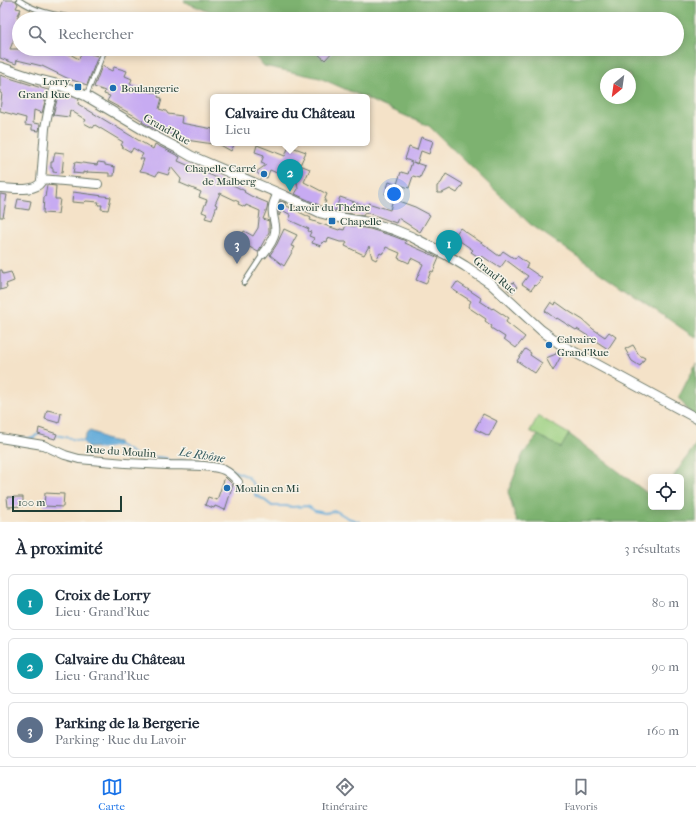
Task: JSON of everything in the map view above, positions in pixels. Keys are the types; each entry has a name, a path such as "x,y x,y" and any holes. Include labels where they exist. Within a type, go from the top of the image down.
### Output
{"street":[{"name":"Grand'Rue","path":"0,67 73,90 191,156 314,210 326,215 371,223 395,230 445,254 490,283 541,330 563,346 696,418"},
{"path":"0,188 21,189 33,188 39,185 41,179 45,128 49,107 56,84"},
{"path":"41,179 98,184"},
{"path":"263,254 272,242 276,232 273,207 278,193"},
{"name":"Rue du Moulin","path":"0,438 43,445 65,455 79,459 214,468 224,470 238,482"}],"lane":[{"path":"19,0 35,9 46,12"},
{"path":"86,96 102,56"},
{"path":"244,283 263,254"}],"green space":[{"path":"184,0 696,0 696,338 530,224 429,126 370,100 370,94 356,94 320,78 264,66 255,56 684,56 684,12 210,12 185,2"},
{"path":"696,363 696,424 679,397"},
{"path":"538,416 569,434 561,448 530,431"},
{"path":"569,434 648,494 648,510 684,510 684,474 675,474 696,444 696,522 517,522 508,492 523,454 538,435 561,448"}],"water":[{"path":"90,431 98,434 104,439 118,442 119,445 87,448 83,442 87,433"}],"building":[{"path":"4,0 14,0 18,4 16,8 21,9 20,12 12,12 12,44 10,49 12,49 12,56 73,56 79,59 80,56 98,56 87,85 69,79 42,66 17,60 16,64 0,58 0,9"},
{"path":"320,56 329,56 325,60"},
{"path":"102,66 112,71 114,67 127,71 125,76 132,79 130,84 144,88 144,91 159,93 158,97 162,98 159,109 166,111 168,114 182,116 181,123 210,128 210,144 186,140 155,129 107,101 110,96 104,94 105,91 94,87"},
{"path":"0,75 48,90 42,113 34,110 33,123 40,124 39,131 32,130 32,126 25,125 26,118 0,111 2,93 0,93"},
{"path":"59,92 79,99 78,104 153,149 155,144 180,157 178,161 231,184 245,191 244,192 251,196 268,203 263,219 269,221 269,232 258,252 239,241 244,231 253,236 258,228 260,211 246,205 245,207 238,204 239,202 220,193 215,204 217,205 212,220 205,218 207,214 202,212 207,200 199,197 201,192 180,183 181,179 171,167 168,175 158,172 156,176 140,171 144,159 140,159 143,154 133,148 131,152 122,147 123,146 121,145 123,142 95,125 93,128 84,123 86,120 70,110 69,117 53,115"},
{"path":"421,137 433,141 429,154 421,151 417,163 425,166 420,178 413,176 409,188 397,184 401,172 408,174 412,162 405,159 409,147 417,150"},
{"path":"222,146 234,146 231,151"},
{"path":"257,146 260,146 285,156 289,146 306,152 300,165 310,169 304,182 327,194 323,207 295,194 298,189 297,182 270,170 267,178 256,172 266,165 261,163 264,155 255,152"},
{"path":"55,152 64,153 62,173 53,172 53,168 51,168 51,162 53,162"},
{"path":"75,162 97,165 98,162 105,163 105,165 115,167 114,176 109,176 109,173 73,173"},
{"path":"446,174 463,184 457,193 450,189 442,193 438,193 437,186 441,183"},
{"path":"389,182 401,186 397,198 385,194"},
{"path":"47,185 56,186 55,199 60,199 58,214 43,213 44,197"},
{"path":"73,192 111,197 108,210 101,209 102,205 98,205 99,202 72,202"},
{"path":"0,194 7,195 3,217 0,217"},
{"path":"340,197 366,206 368,203 390,210 393,199 415,207 430,215 420,232 398,218 396,223 365,212 363,216 335,211"},
{"path":"18,199 31,201 29,210 16,208"},
{"path":"280,201 311,218 310,220 339,230 344,230 346,225 370,229 406,241 405,243 439,258 433,272 431,271 426,284 416,280 423,264 411,258 409,263 398,258 400,253 386,247 384,252 382,254 380,253 376,260 372,258 369,246 364,255 345,246 347,242 340,242 328,238 327,242 322,242 321,246 312,243 314,238 309,236 311,232 308,231 309,229 289,220 291,215 282,210 279,216"},
{"path":"460,228 499,256 503,251 515,259 517,256 528,264 526,267 542,278 531,290 522,284 528,276 506,260 500,268 482,256 480,258 471,252 473,250 454,237"},
{"path":"284,229 297,235 291,246 295,247 284,266 270,255"},
{"path":"0,270 2,270 3,274 11,272 14,281 6,284 7,288 0,290"},
{"path":"457,282 481,298 480,301 508,318 506,322 525,337 516,348 504,339 505,337 491,328 492,326 485,321 486,319 468,307 471,301 452,289"},
{"path":"513,282 517,287 513,293 507,289"},
{"path":"551,302 555,305 556,302 605,337 609,332 616,337 608,349 545,311"},
{"path":"633,345 639,355 645,358 640,366 632,361 625,349"},
{"path":"525,349 531,353 530,355 542,363 535,373 517,361"},
{"path":"557,351 562,354 553,371 546,358 556,354"},
{"path":"47,410 61,413 59,423 45,419"},
{"path":"483,414 497,421 489,436 475,429"},
{"path":"39,428 57,434 55,439 38,434"},
{"path":"225,477 233,485 225,510 215,506 214,508 205,505 208,497 217,500"},
{"path":"45,493 64,494 63,507 44,506"},
{"path":"7,497 23,497 23,506 8,507"}],"waterway":[{"name":"Le Rhône","path":"21,438 34,438 39,434"},
{"name":"Le Rhône","path":"55,435 70,438"},
{"name":"Le Rhône","path":"72,439 86,443"},
{"name":"Le Rhône","path":"97,448 119,445 136,455 166,458 170,461 195,460 210,463"},
{"name":"Le Rhône","path":"216,464 228,467 247,476 256,488 255,495 272,506 307,506 315,511 325,513 336,511 348,518 360,522"}],"place":[{"name":"Lorry Grand Rue","path":"78,87"},
{"name":"Boulangerie","path":"113,88"},
{"name":"Chapelle Carré de Malberg","path":"264,174"},
{"name":"Calvaire du Château","path":"290,192"},
{"name":"Lavoir du Théme","path":"281,207"},
{"name":"Chapelle","path":"332,221"},
{"name":"Croix de Lorry","path":"449,263"},
{"name":"Parking de la Bergerie","path":"237,264"},
{"name":"Calvaire Grand'Rue","path":"549,345"},
{"name":"Moulin en Mi","path":"227,488"}]}
